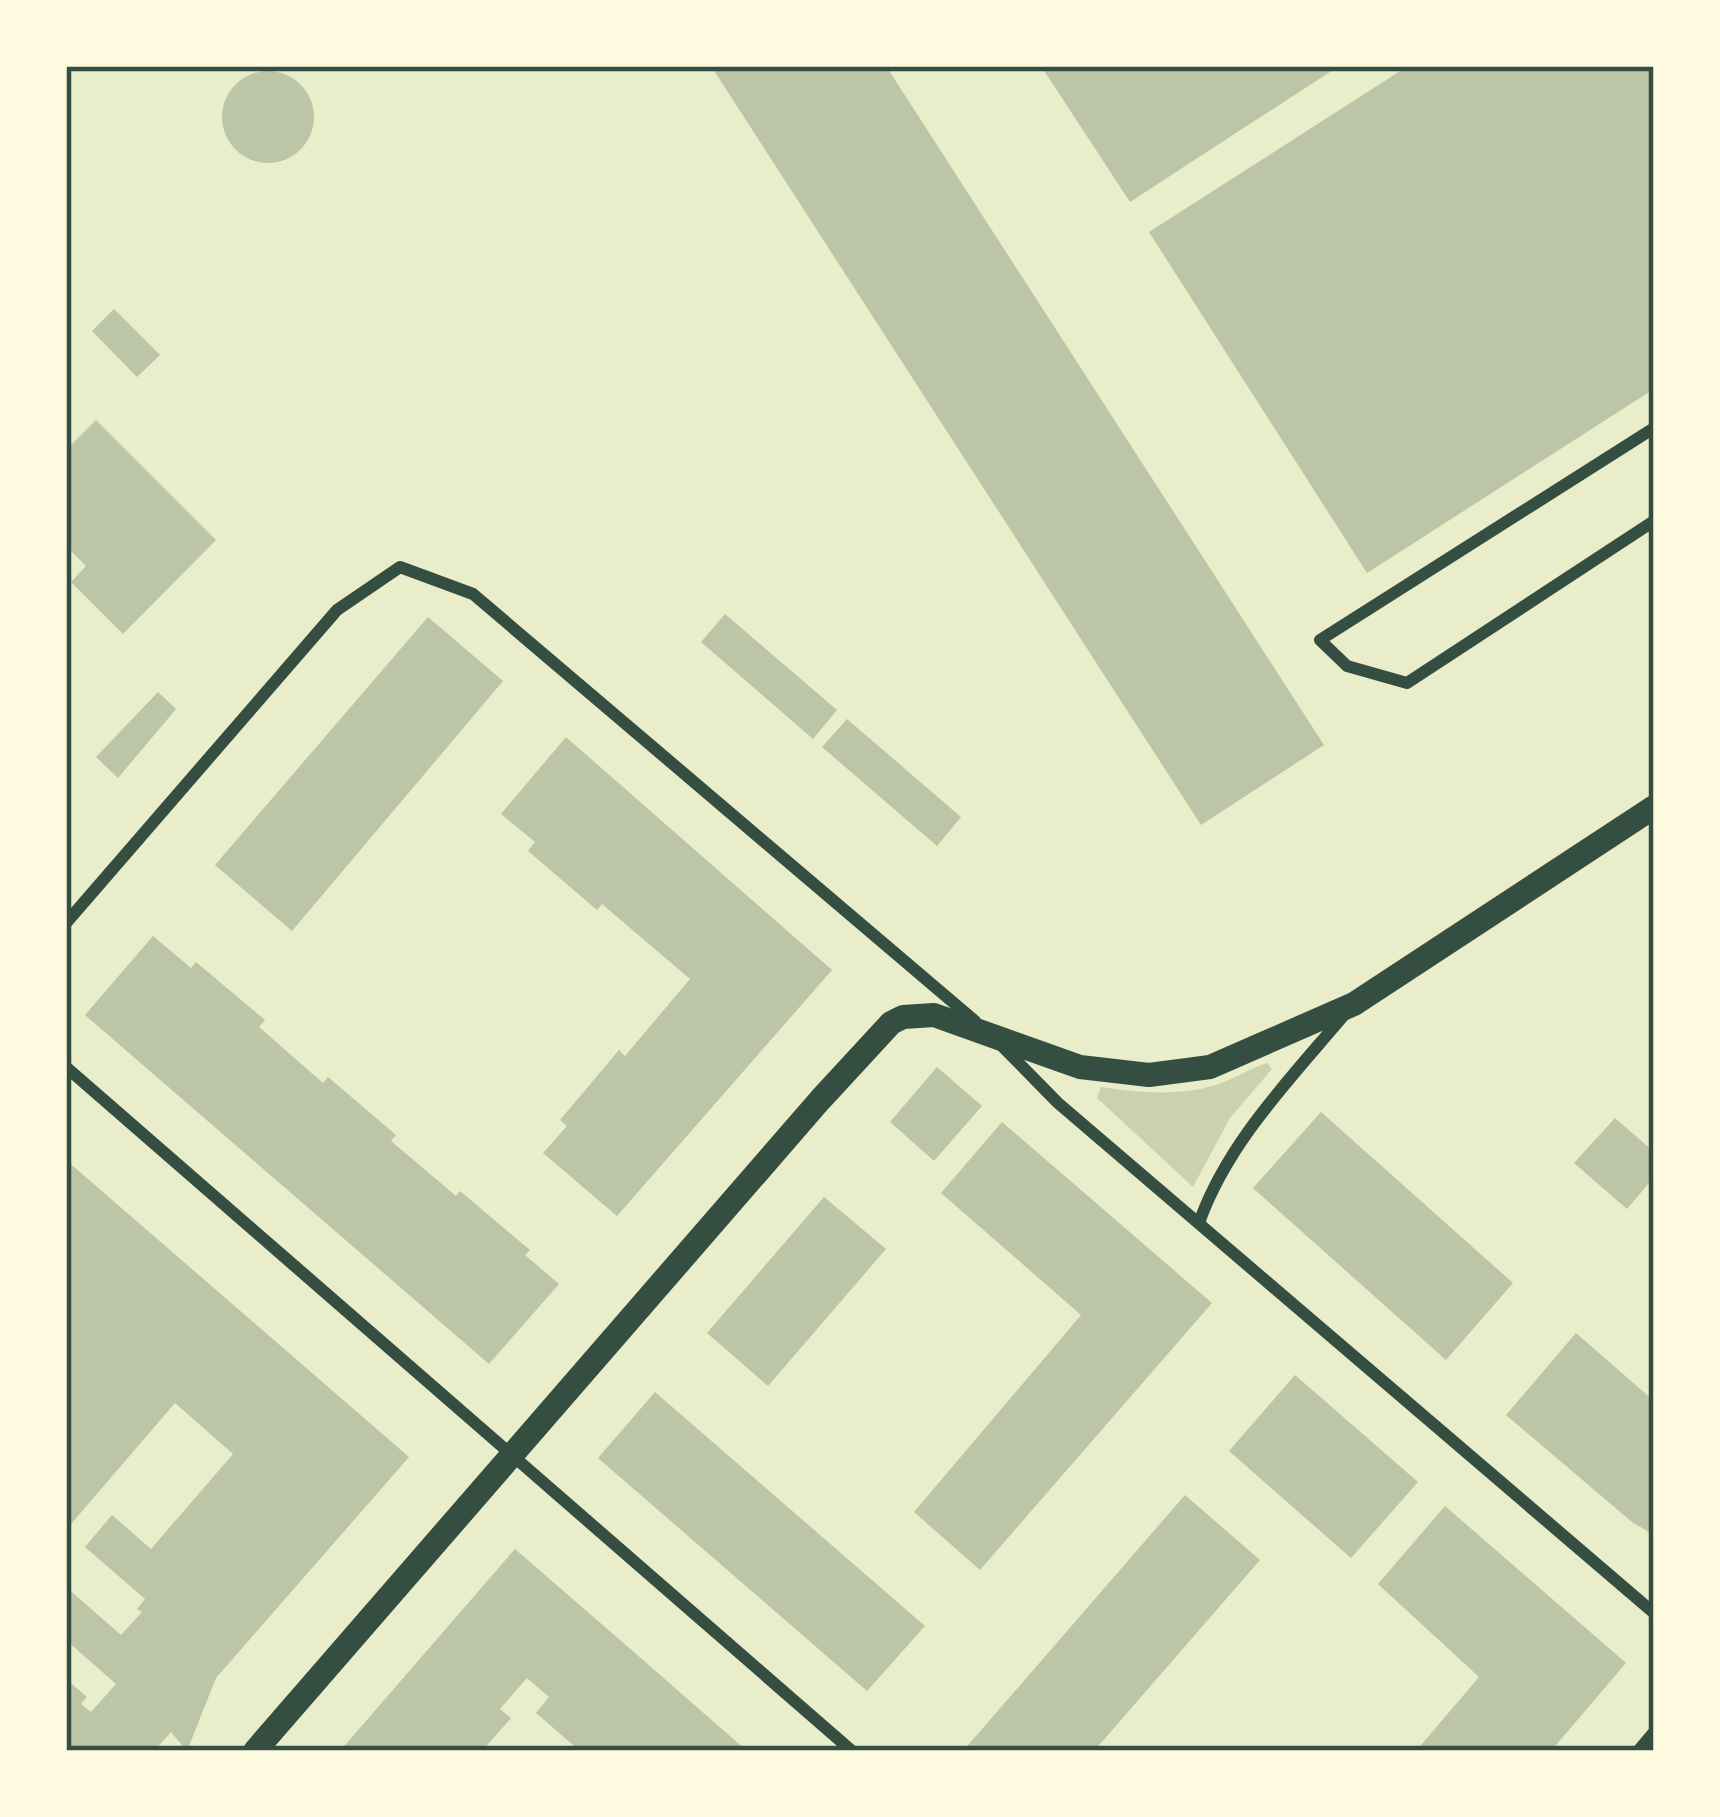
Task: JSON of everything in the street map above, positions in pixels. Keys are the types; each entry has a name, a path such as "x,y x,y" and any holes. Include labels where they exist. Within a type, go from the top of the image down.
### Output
{"main road":[{"path":"255,1751 881,1030 903,1017 925,1014 1080,1067 1149,1075 1210,1067 1354,1004 1654,807"}],"street":[{"path":"1654,428 1320,640 1347,665 1406,683 1654,521"},
{"path":"66,923 337,610 400,567 473,594 990,1034 1058,1103 1654,1613"},
{"path":"1199,1223 1213,1184 1241,1144 1354,1004"},
{"path":"66,1067 852,1751"},
{"path":"1638,1751 1654,1732"}],"green space":[{"path":"1267,1063 1272,1069 1230,1118 1193,1187 1097,1098 1101,1087 1195,1090"}],"building":[{"path":"711,66 886,66 1324,745 1201,825"},
{"path":"1041,66 1339,66 1130,202"},
{"path":"1408,66 1654,66 1654,389 1367,573 1149,232"},
{"path":"268,71 286,74 301,84 311,99 311,135 301,150 286,160 268,163 250,160 235,150 225,135 222,117 225,99 235,84 250,74"},
{"path":"114,309 160,355 137,377 92,331"},
{"path":"96,420 216,540 123,634 71,582 86,566 66,546 66,450"},
{"path":"725,614 837,710 813,739 701,642"},
{"path":"428,617 503,681 292,931 215,865"},
{"path":"158,692 176,709 118,778 96,757"},
{"path":"847,719 961,817 937,846 822,747"},
{"path":"566,737 832,970 617,1216 543,1153 567,1126 560,1120 619,1050 625,1056 690,979 602,904 597,910 528,851 535,842 501,814"},
{"path":"153,936 191,968 196,962 265,1020 259,1027 323,1083 328,1077 396,1135 391,1141 530,1250 525,1255 559,1284 489,1364 85,1015"},
{"path":"937,1067 982,1106 934,1161 890,1122"},
{"path":"1321,1112 1513,1283 1446,1360 1253,1188"},
{"path":"1615,1118 1654,1152 1654,1177 1627,1209 1574,1163"},
{"path":"1002,1122 1212,1303 980,1570 914,1512 1081,1315 941,1193"},
{"path":"66,1160 409,1457 216,1678 187,1751 171,1732 154,1751 66,1751 66,1679 87,1697 81,1704 91,1712 116,1684 66,1640 66,1587 121,1635 142,1612 137,1609 145,1599 85,1547 112,1515 151,1549 233,1454 175,1403 71,1524 66,1519"},
{"path":"824,1197 886,1249 768,1386 707,1333"},
{"path":"1576,1333 1654,1401 1654,1535 1632,1522 1506,1415"},
{"path":"1295,1375 1418,1482 1351,1558 1229,1451"},
{"path":"655,1392 925,1626 867,1691 598,1458"},
{"path":"1185,1495 1260,1560 1094,1751 963,1751"},
{"path":"1445,1506 1626,1663 1551,1751 1416,1751 1479,1677 1378,1584"},
{"path":"515,1549 747,1751 580,1751 536,1713 549,1697 527,1678 500,1709 511,1718 482,1751 340,1751"}]}
